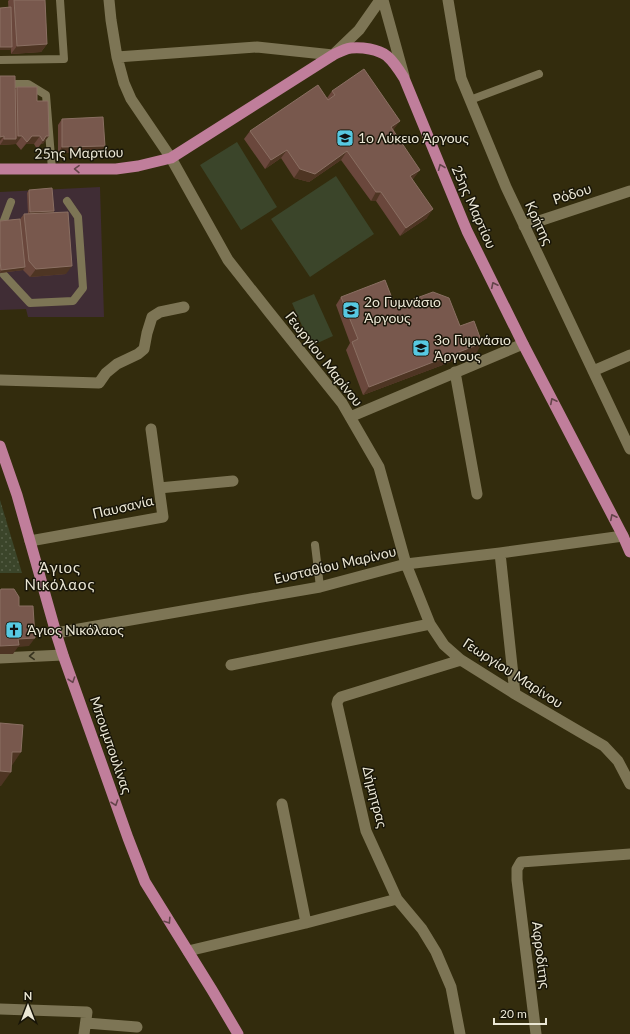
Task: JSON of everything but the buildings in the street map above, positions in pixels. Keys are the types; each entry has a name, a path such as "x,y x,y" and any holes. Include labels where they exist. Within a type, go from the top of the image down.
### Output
{"main road":[{"name":"25ης Μαρτίου","path":"0,169 116,169 138,166 171,158 333,54 350,48 359,48 382,53 388,57 404,78 467,231 523,344 630,552"},
{"name":"Μπουμπουλίνας","path":"0,446 17,495 63,655 145,882 238,1034"}],"street":[{"name":"Γεωργίου Μαρίνου","path":"109,0 117,57 124,83 131,99 171,158 228,260 342,403 379,468 406,564 430,624 444,645 461,660 515,694 604,746 618,761 630,784"},
{"path":"117,57 257,47 333,54 359,30 380,0"},
{"path":"383,0 404,78"},
{"name":"Κρήτης","path":"448,0 461,78 506,187 630,449"},
{"name":"Ρόδου","path":"524,226 630,191"},
{"path":"0,380 99,383 106,373 117,364 138,354 144,348 152,317 160,312 184,307"},
{"path":"350,417 523,344"},
{"path":"593,371 630,355"},
{"path":"455,372 477,494"},
{"name":"Παυσανία","path":"30,541 163,517 151,428"},
{"path":"159,488 233,481"},
{"name":"Ευσταθίου Μαρίνου","path":"56,633 320,587 406,564 623,536"},
{"path":"500,553 515,694"},
{"path":"230,665 430,624"},
{"path":"0,658 63,655"},
{"name":"Δήμητρας","path":"460,1034 451,987 436,952 422,929 397,899 366,831 337,704 341,697 461,660"},
{"path":"282,804 306,923"},
{"name":"Αφροδίτης","path":"536,1034 517,880 517,868 521,862 630,854"},
{"path":"188,951 306,923 397,899"},
{"path":"0,1009 86,1023 137,1027"}],"lane":[{"path":"0,60 64,59 60,0"},
{"path":"470,100 538,74"},
{"path":"16,84 28,84 46,95 52,169"},
{"path":"4,275 30,303 73,301 83,288 78,217 67,200"},
{"path":"0,231 11,202"},
{"path":"315,545 320,587"}],"shaded area":[{"path":"100,187 104,317 28,317 26,309 0,310 0,192"}],"green space":[{"path":"237,142 277,207 241,230 200,165"},
{"path":"336,176 374,234 310,277 271,219"},
{"path":"314,294 333,336 311,346 292,303"},
{"path":"0,500 22,573 0,573"}],"place":[{"name":"1ο Λύκειο Άργους","path":"345,138"},
{"name":"2ο Γυμνάσιο Άργους","path":"351,310"},
{"name":"3ο Γυμνάσιο Άργους","path":"421,348"},
{"name":"Άγιος Νικόλαος","path":"14,630"}],"district":[{"name":"Άγιος Νικόλαος","path":"60,576"}]}
